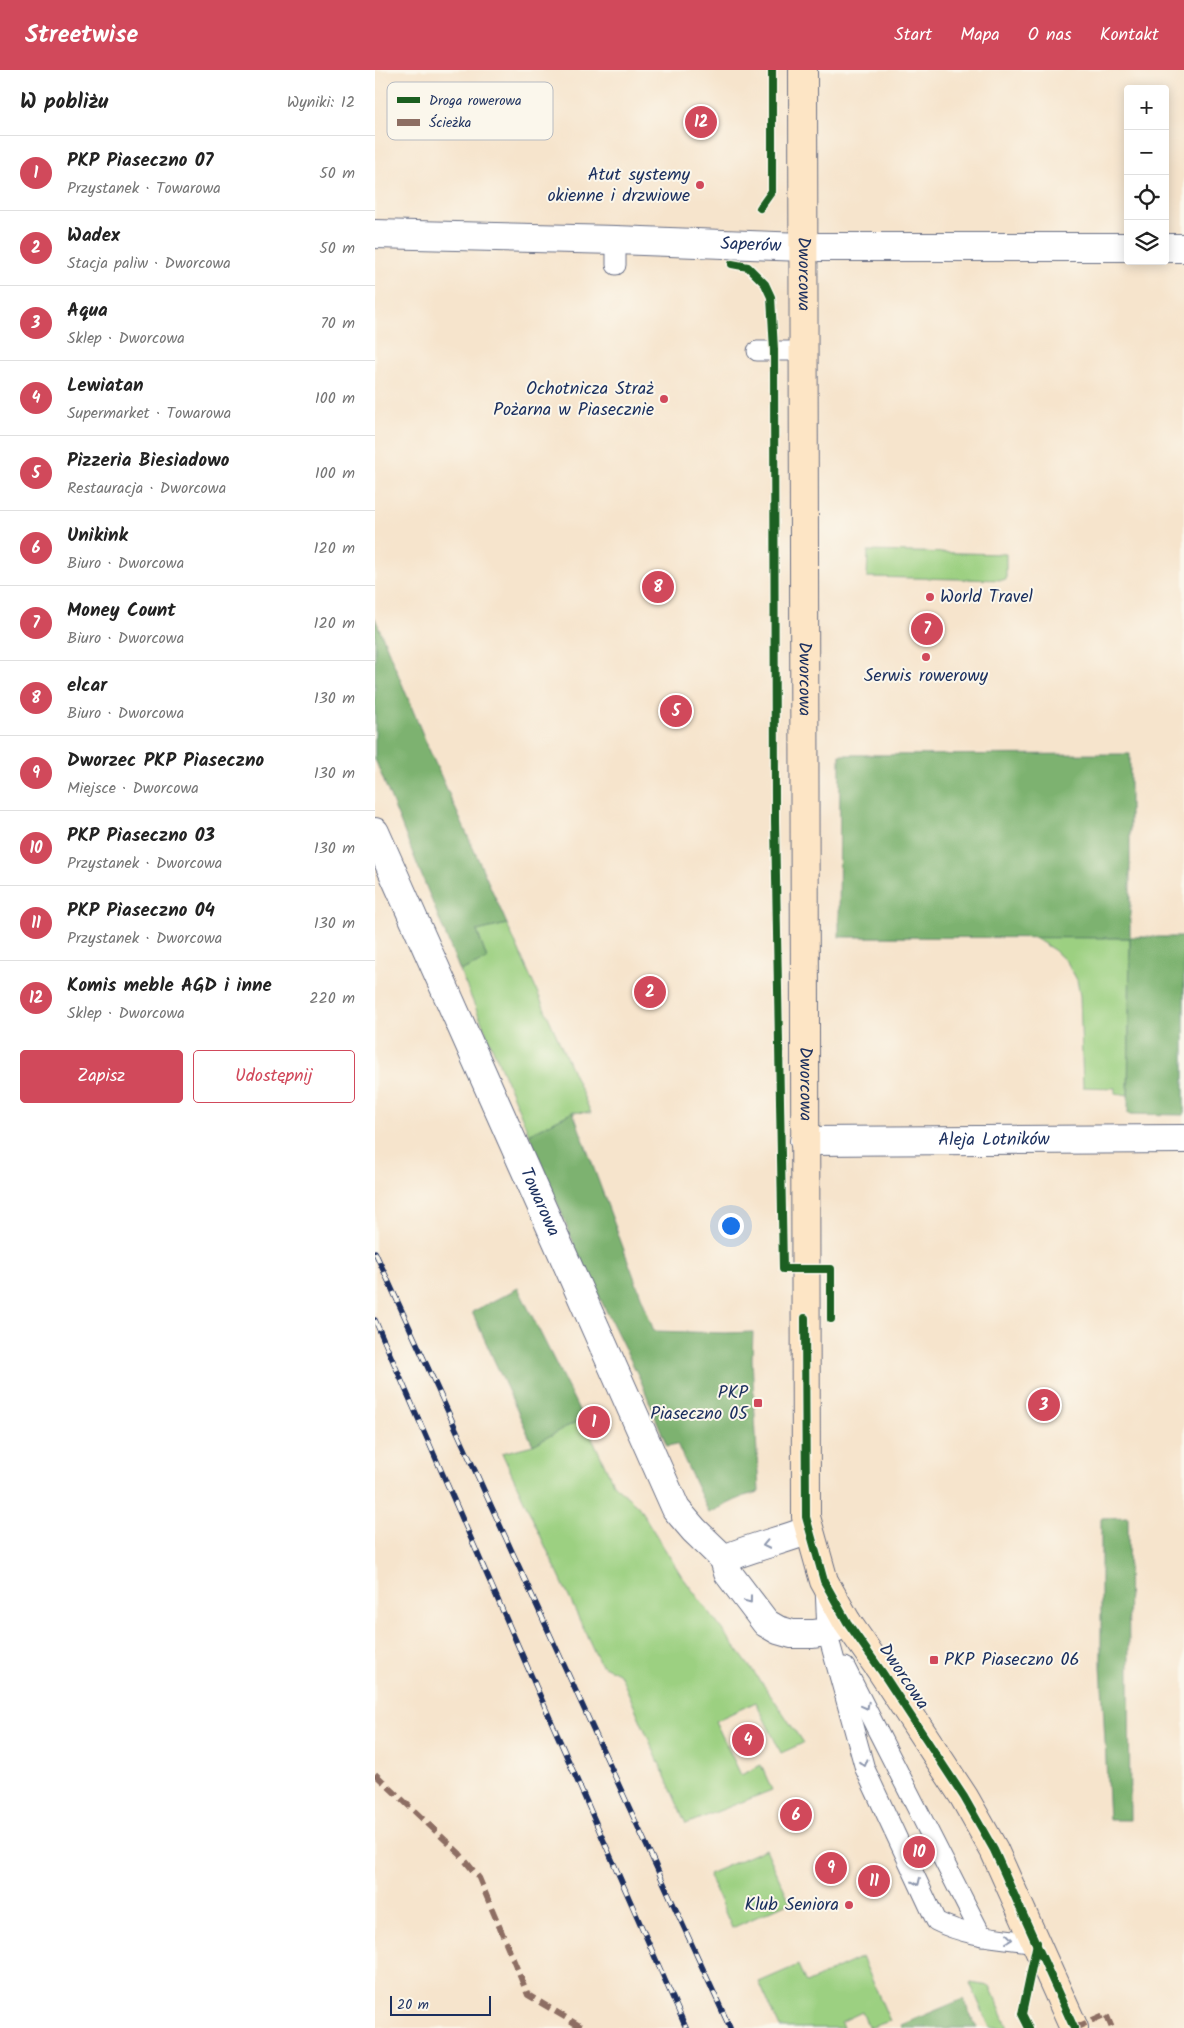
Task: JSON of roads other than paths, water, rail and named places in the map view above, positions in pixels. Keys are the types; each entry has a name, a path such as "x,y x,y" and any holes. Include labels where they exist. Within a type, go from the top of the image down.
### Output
{"street":[{"name":"Dworcowa","path":"803,70 806,1517 837,1627 883,1672 964,1797 994,1850 1075,2028"},
{"name":"Saperów","path":"375,234 616,252 803,247 1124,247"},
{"path":"1169,248 1184,248"},
{"name":"Towarowa","path":"375,832 676,1509 694,1530 724,1559 728,1573 766,1623 778,1630 792,1634 813,1634 837,1627"},
{"name":"Aleja Lotników","path":"804,1141 1184,1139"},
{"path":"724,1559 750,1548 772,1544 809,1530"}],"lane":[{"path":"757,351 804,351"},
{"path":"837,1627 865,1769 936,1922 951,1929 981,1936 1037,1942"},
{"path":"837,1627 892,1757 981,1936"}],"railway":[{"path":"375,1252 730,2028"},
{"path":"375,1320 686,2028"}],"place":[{"name":"Komis meble AGD i inne","path":"701,122"},
{"name":"Atut systemy okienne i drzwiowe","path":"700,185"},
{"name":"Ochotnicza Straż Pożarna w Piasecznie","path":"664,399"},
{"name":"elcar","path":"658,587"},
{"name":"World Travel","path":"930,597"},
{"name":"Money Count","path":"927,629"},
{"name":"Serwis rowerowy","path":"926,657"},
{"name":"Pizzeria Biesiadowo","path":"676,711"},
{"name":"Wadex","path":"650,992"},
{"name":"PKP Piaseczno 05","path":"758,1403"},
{"name":"Aqua","path":"1044,1405"},
{"name":"PKP Piaseczno 07","path":"594,1422"},
{"name":"PKP Piaseczno 06","path":"934,1660"},
{"name":"Lewiatan","path":"748,1740"},
{"name":"Unikink","path":"796,1815"},
{"name":"PKP Piaseczno 03","path":"919,1852"},
{"name":"Dworzec PKP Piaseczno","path":"831,1868"},
{"name":"PKP Piaseczno 04","path":"874,1881"},
{"name":"Klub Seniora","path":"849,1905"}]}
